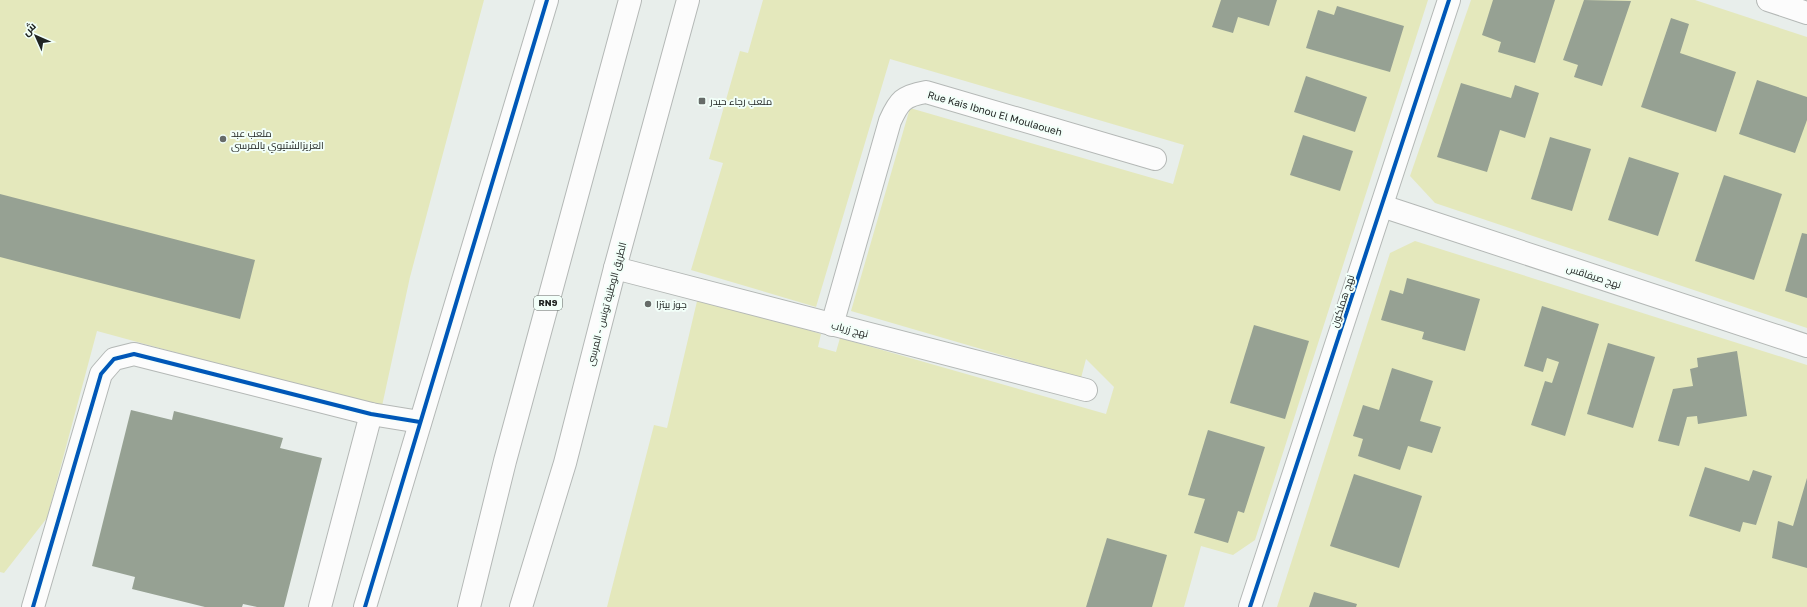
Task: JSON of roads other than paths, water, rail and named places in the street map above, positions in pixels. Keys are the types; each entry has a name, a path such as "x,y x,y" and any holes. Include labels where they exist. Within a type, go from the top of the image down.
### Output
{"main road":[{"path":"365,607 547,0"},
{"name":"RN9","path":"469,607 505,461 630,0"},
{"name":"الطريق الوطنية تونس - المرسى","path":"521,607 565,463 615,268 688,0"},
{"name":"نهج هملكون","path":"1250,607 1449,0"},
{"path":"1768,0 1807,13"},
{"name":"Rue Kais Ibnou El Moulaoueh","path":"832,325 890,121 898,104 910,95 926,92 1155,158"},
{"name":"نهج صيفاقس","path":"1382,206 1807,346"},
{"name":"نهج زرياب","path":"615,268 1086,390"},
{"path":"33,607 101,374 114,359 134,354 371,414 420,422"},
{"path":"320,607 371,414"}],"place":[{"name":"ملعب رجاء حيدر","path":"702,101"},
{"name":"ملعب عبد العزيزالشتيوي بالمرسى","path":"223,139"},
{"name":"جوز بيتزا","path":"648,304"}]}
